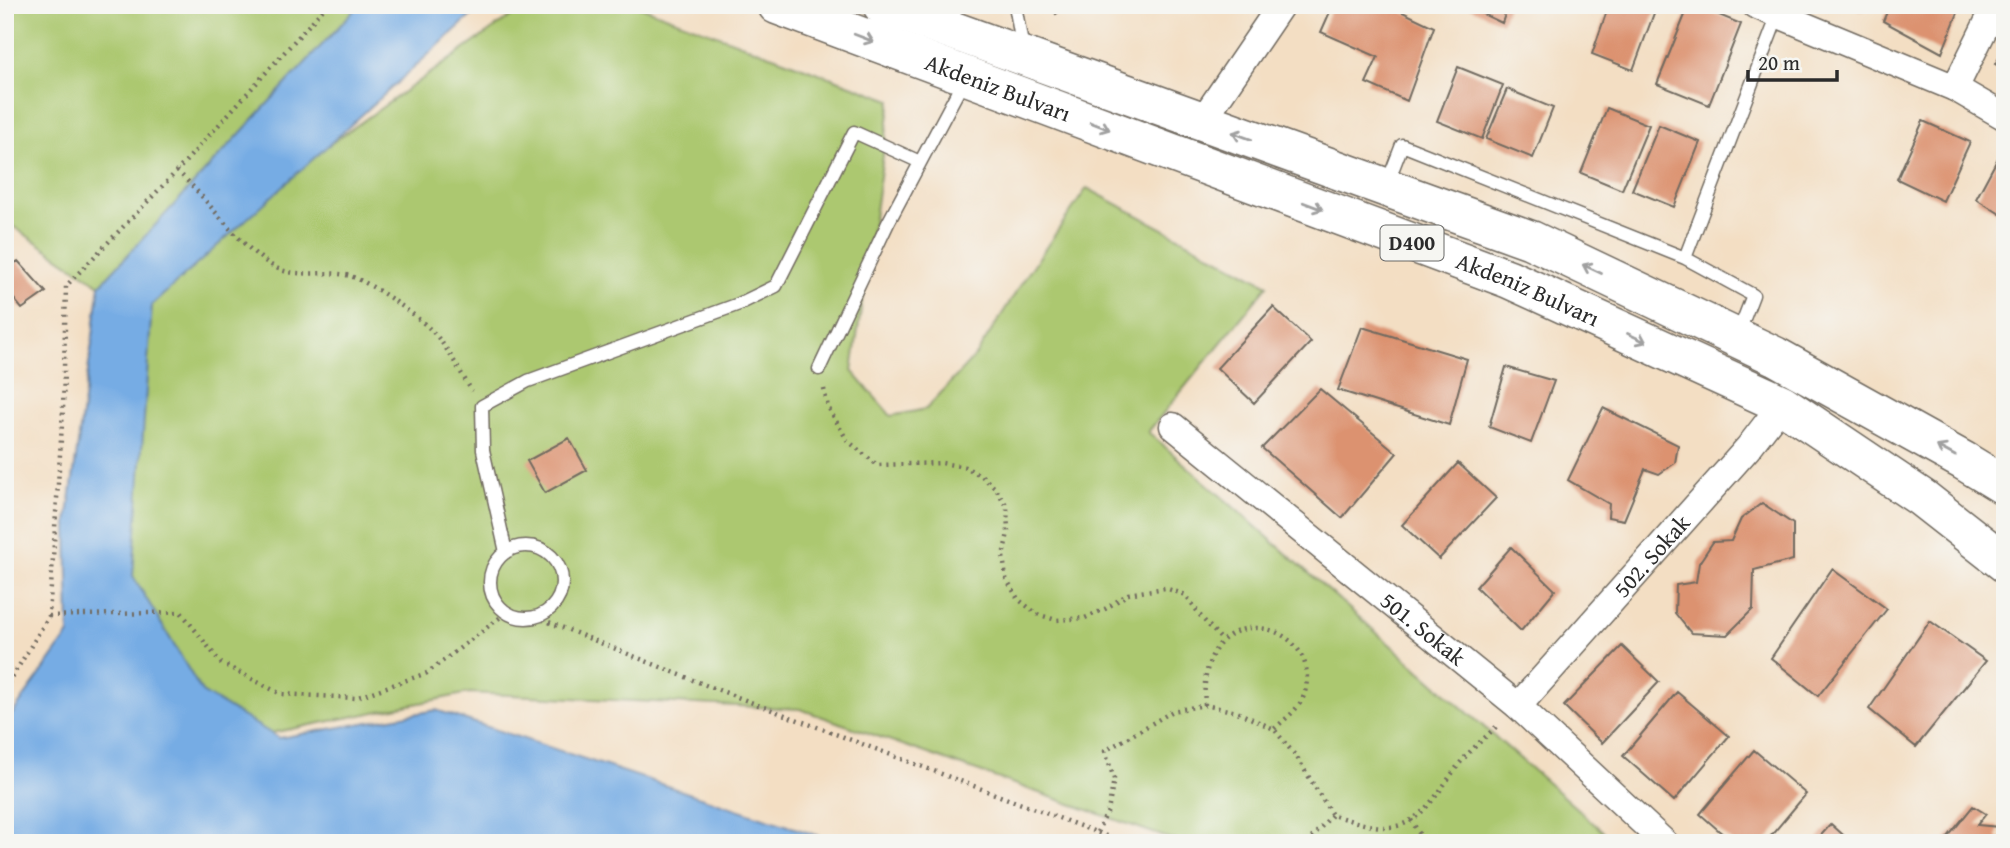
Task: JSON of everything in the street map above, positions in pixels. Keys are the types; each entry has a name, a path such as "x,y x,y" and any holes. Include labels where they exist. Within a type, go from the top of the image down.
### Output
{"highway":[{"name":"Akdeniz Bulvarı","path":"777,5 1509,279 1782,404 1923,499 2005,563"},
{"name":"Akdeniz Bulvarı","path":"882,5 948,24 1025,57 1531,240 1787,362 2005,486"}],"street":[{"path":"1202,121 1281,5"},
{"path":"1955,88 1996,5"},
{"path":"1767,10 1955,88 2005,117"},
{"name":"502. Sokak","path":"1518,706 1748,447 1782,404"},
{"name":"501. Sokak","path":"1173,426 1518,706 1665,843"}],"lane":[{"path":"1015,5 1025,57"},
{"path":"1685,258 1767,10"},
{"path":"819,369 888,223 966,76"},
{"path":"506,552 483,450 482,406 527,381 739,304 776,286 854,132 920,162"},
{"path":"1385,187 1402,145 1685,258 1753,295 1736,337"},
{"path":"523,546 540,548 554,559 562,575 561,593 551,608 536,617 521,618 506,613 494,600 489,582 494,565 506,552 523,546"}],"path":[{"path":"5,689 49,616 63,410 66,286 177,171 327,5"},
{"path":"177,171 259,256 282,270 351,276 389,297 431,329 482,406"},
{"path":"819,369 828,407 847,440 877,465 942,463 965,467 982,476 996,489 1007,506 1008,533 1003,556 1006,579 1017,599 1037,614 1056,620 1085,618 1128,594 1145,589 1165,588 1186,595 1222,640"},
{"path":"49,616 181,612 221,663 281,694 355,698 427,673 506,613"},
{"path":"536,617 708,686 1125,843"},
{"path":"1205,705 1203,681 1208,659 1222,640 1234,631 1253,628 1273,630 1290,639 1302,656 1306,674 1305,692 1296,709 1274,729"},
{"path":"1097,832 1108,811 1114,779 1105,751 1173,711 1205,705 1237,712 1274,729 1298,759 1332,815 1391,827 1411,820 1436,797 1461,761 1518,706"},
{"path":"1307,843 1332,815"},
{"path":"1411,820 1425,843"}],"green space":[{"path":"5,5 359,5 100,285 5,221"},
{"path":"527,5 636,5 891,100 852,371 891,416 926,409 976,355 1087,188 1268,285 1148,432 1616,843 1182,843 800,709 469,693 232,741 104,585 132,327 224,219"}],"water":[{"path":"359,5 483,5 152,305 133,576 202,692 279,738 436,710 840,843 5,843 5,724 69,634 67,522 100,285"}],"building":[{"path":"1050,5 1068,5 1056,14"},
{"path":"1333,5 1388,5 1434,27 1407,101 1366,83 1378,57 1321,32"},
{"path":"1464,5 1508,5 1502,23"},
{"path":"1609,5 1657,5 1633,70 1592,54"},
{"path":"1689,5 1741,24 1709,105 1657,84"},
{"path":"1847,5 1866,5 1864,11"},
{"path":"1890,5 1961,5 1942,53 1883,21"},
{"path":"2005,49 2005,70 1995,64"},
{"path":"1458,67 1503,85 1482,139 1437,121"},
{"path":"1507,89 1553,108 1533,158 1486,139"},
{"path":"1607,108 1649,125 1622,190 1581,173"},
{"path":"1923,121 1970,142 1943,201 1897,179"},
{"path":"1659,125 1700,142 1674,207 1632,190"},
{"path":"1998,158 2005,162 2005,217 1976,199"},
{"path":"18,261 46,292 22,309 5,288 5,270"},
{"path":"1273,307 1311,342 1254,403 1217,368"},
{"path":"1362,327 1467,359 1449,425 1338,390"},
{"path":"1506,367 1554,381 1531,443 1489,427"},
{"path":"1320,389 1397,453 1342,518 1262,448"},
{"path":"1603,408 1678,445 1675,463 1659,474 1645,469 1624,520 1608,517 1609,504 1568,480"},
{"path":"569,438 587,470 545,493 527,461"},
{"path":"1458,463 1496,498 1439,559 1402,525"},
{"path":"1762,503 1793,524 1793,560 1754,570 1753,609 1727,635 1691,633 1675,613 1676,585 1696,582 1699,563 1713,542 1731,541 1741,519"},
{"path":"1511,547 1555,590 1521,631 1476,587"},
{"path":"1832,569 1887,609 1818,696 1771,658"},
{"path":"1930,621 1986,661 1916,747 1869,709"},
{"path":"1622,646 1659,682 1602,743 1564,706"},
{"path":"1677,692 1729,736 1674,801 1623,756"},
{"path":"1754,750 1806,794 1765,843 1733,843 1700,814"},
{"path":"1973,806 1986,814 1977,825 1999,827 1997,838 2005,839 2005,843 1943,843"},
{"path":"1831,824 1852,843 1814,843"}]}
